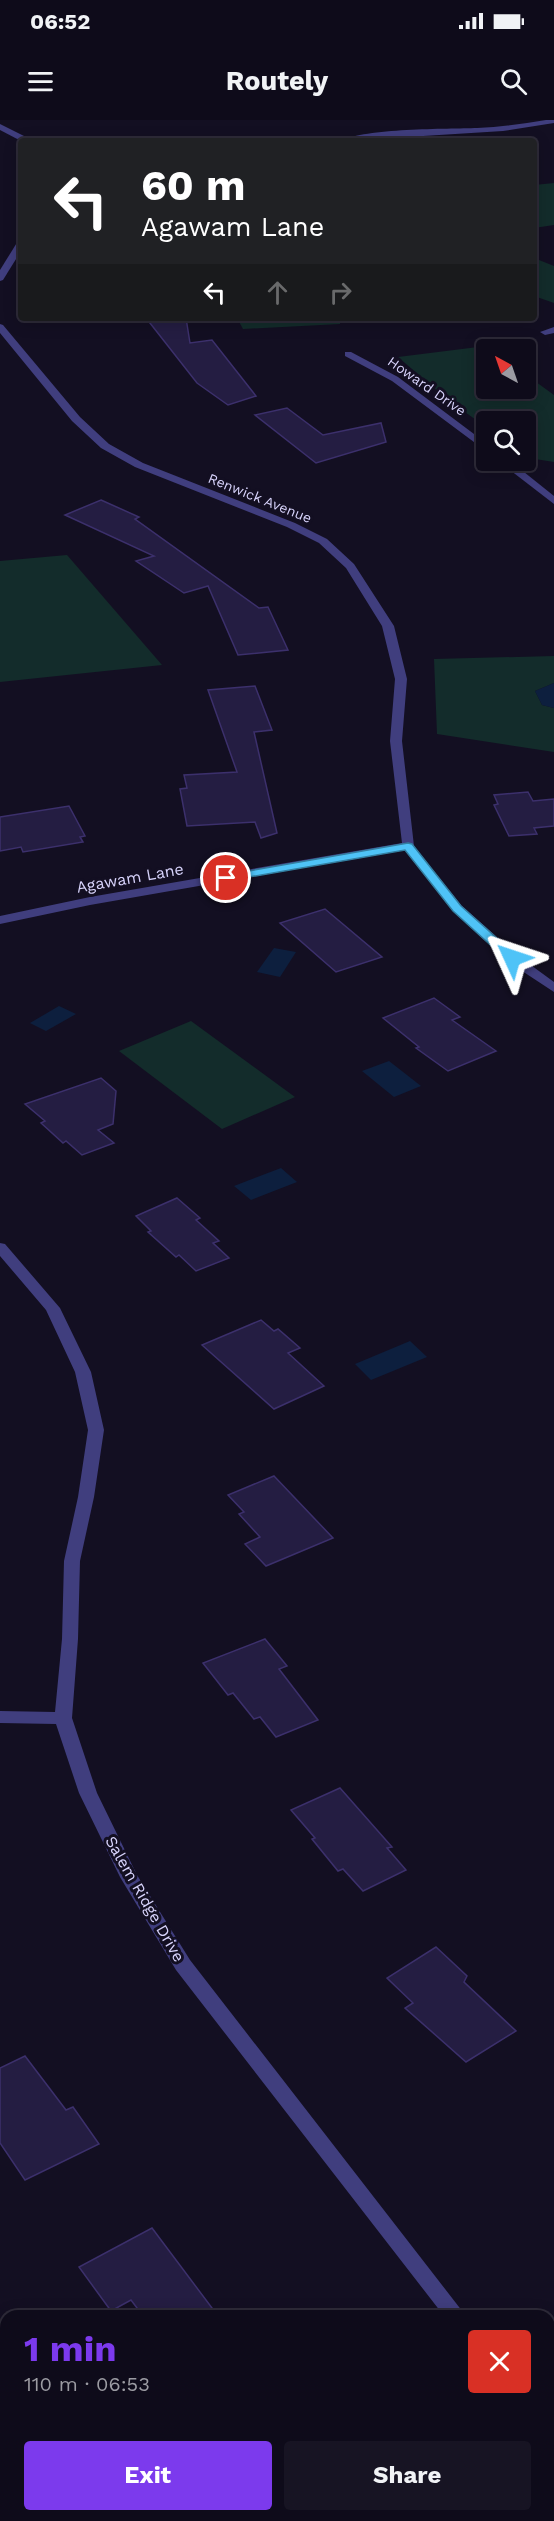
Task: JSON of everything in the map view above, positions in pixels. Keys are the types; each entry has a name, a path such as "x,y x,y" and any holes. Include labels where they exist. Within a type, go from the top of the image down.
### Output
{"street":[{"path":"369,138 413,132 504,128 554,121"},
{"path":"0,127 21,138"},
{"path":"0,278 18,248"},
{"name":"Renwick Avenue","path":"0,327 76,419 105,446 149,470 291,525 323,541 350,566 388,626 401,679 396,741 408,846"},
{"name":"Howard Drive","path":"348,354 395,379 476,440"},
{"path":"516,471 554,501"},
{"path":"408,846 457,908 512,958 554,988"},
{"name":"Agawam Lane","path":"0,920 408,846"},
{"name":"Salem Ridge Drive","path":"0,1247 53,1308 83,1371 96,1430 86,1497 72,1561 70,1639 63,1718 88,1793 129,1877 183,1965 451,2310"},
{"path":"0,1717 63,1718"}],"green space":[{"path":"554,183 554,225 537,228 537,185"},
{"path":"537,259 554,266 554,303 537,297"},
{"path":"239,321 340,321 340,324 243,329"},
{"path":"476,347 476,399 536,399 536,382 554,395 554,462 536,459 536,411 476,411 476,420 448,400 398,357"},
{"path":"67,555 162,665 0,682 0,561"},
{"path":"554,656 554,683 535,691 542,705 554,708 554,752 437,734 434,659"},
{"path":"191,1021 295,1097 222,1129 119,1051"}],"water":[{"path":"554,683 554,708 542,705 535,691"},
{"path":"274,948 296,952 280,977 257,972"},
{"path":"59,1006 76,1014 46,1031 30,1023"},
{"path":"389,1061 421,1086 394,1097 362,1071"},
{"path":"281,1168 297,1182 251,1200 234,1186"},
{"path":"410,1341 427,1357 371,1380 355,1364"}],"building":[{"path":"148,321 186,321 190,343 212,340 256,396 228,405 197,383"},
{"path":"287,408 323,435 381,423 386,442 316,463 255,415"},
{"path":"101,500 139,517 135,519 259,608 268,607 288,650 238,655 208,586 184,593 136,561 154,556 65,515"},
{"path":"255,686 272,730 254,732 277,833 261,838 255,822 187,826 180,789 187,788 184,775 237,772 208,690"},
{"path":"528,792 533,801 554,799 554,826 534,828 537,834 509,836 494,805 498,804 494,795"},
{"path":"69,806 85,836 80,837 83,842 23,852 21,847 0,851 0,817"},
{"path":"325,909 382,957 336,972 280,923"},
{"path":"434,998 460,1017 452,1020 496,1051 448,1071 416,1048 419,1047 383,1018"},
{"path":"101,1078 116,1091 113,1124 98,1130 114,1143 82,1155 66,1141 63,1143 41,1123 45,1121 25,1104"},
{"path":"177,1198 200,1218 196,1220 219,1241 213,1243 229,1258 196,1271 148,1232 151,1231 136,1216"},
{"path":"261,1320 274,1331 278,1329 300,1348 288,1353 324,1386 274,1409 202,1345"},
{"path":"274,1476 333,1538 266,1566 245,1544 260,1537 239,1514 244,1512 228,1495"},
{"path":"265,1639 287,1666 279,1669 318,1720 276,1737 260,1717 254,1719 233,1693 228,1695 203,1663"},
{"path":"340,1788 392,1847 387,1848 406,1870 363,1891 343,1869 338,1871 312,1839 315,1838 291,1810"},
{"path":"436,1947 467,1976 464,1982 516,2031 466,2062 405,2008 413,2003 387,1978"},
{"path":"25,2056 66,2110 73,2107 99,2144 25,2180 0,2143 0,2068"},
{"path":"152,2228 214,2310 138,2310 131,2300 110,2310 79,2267"}],"route":[{"path":"226,878 408,846 457,908 512,958"}]}
